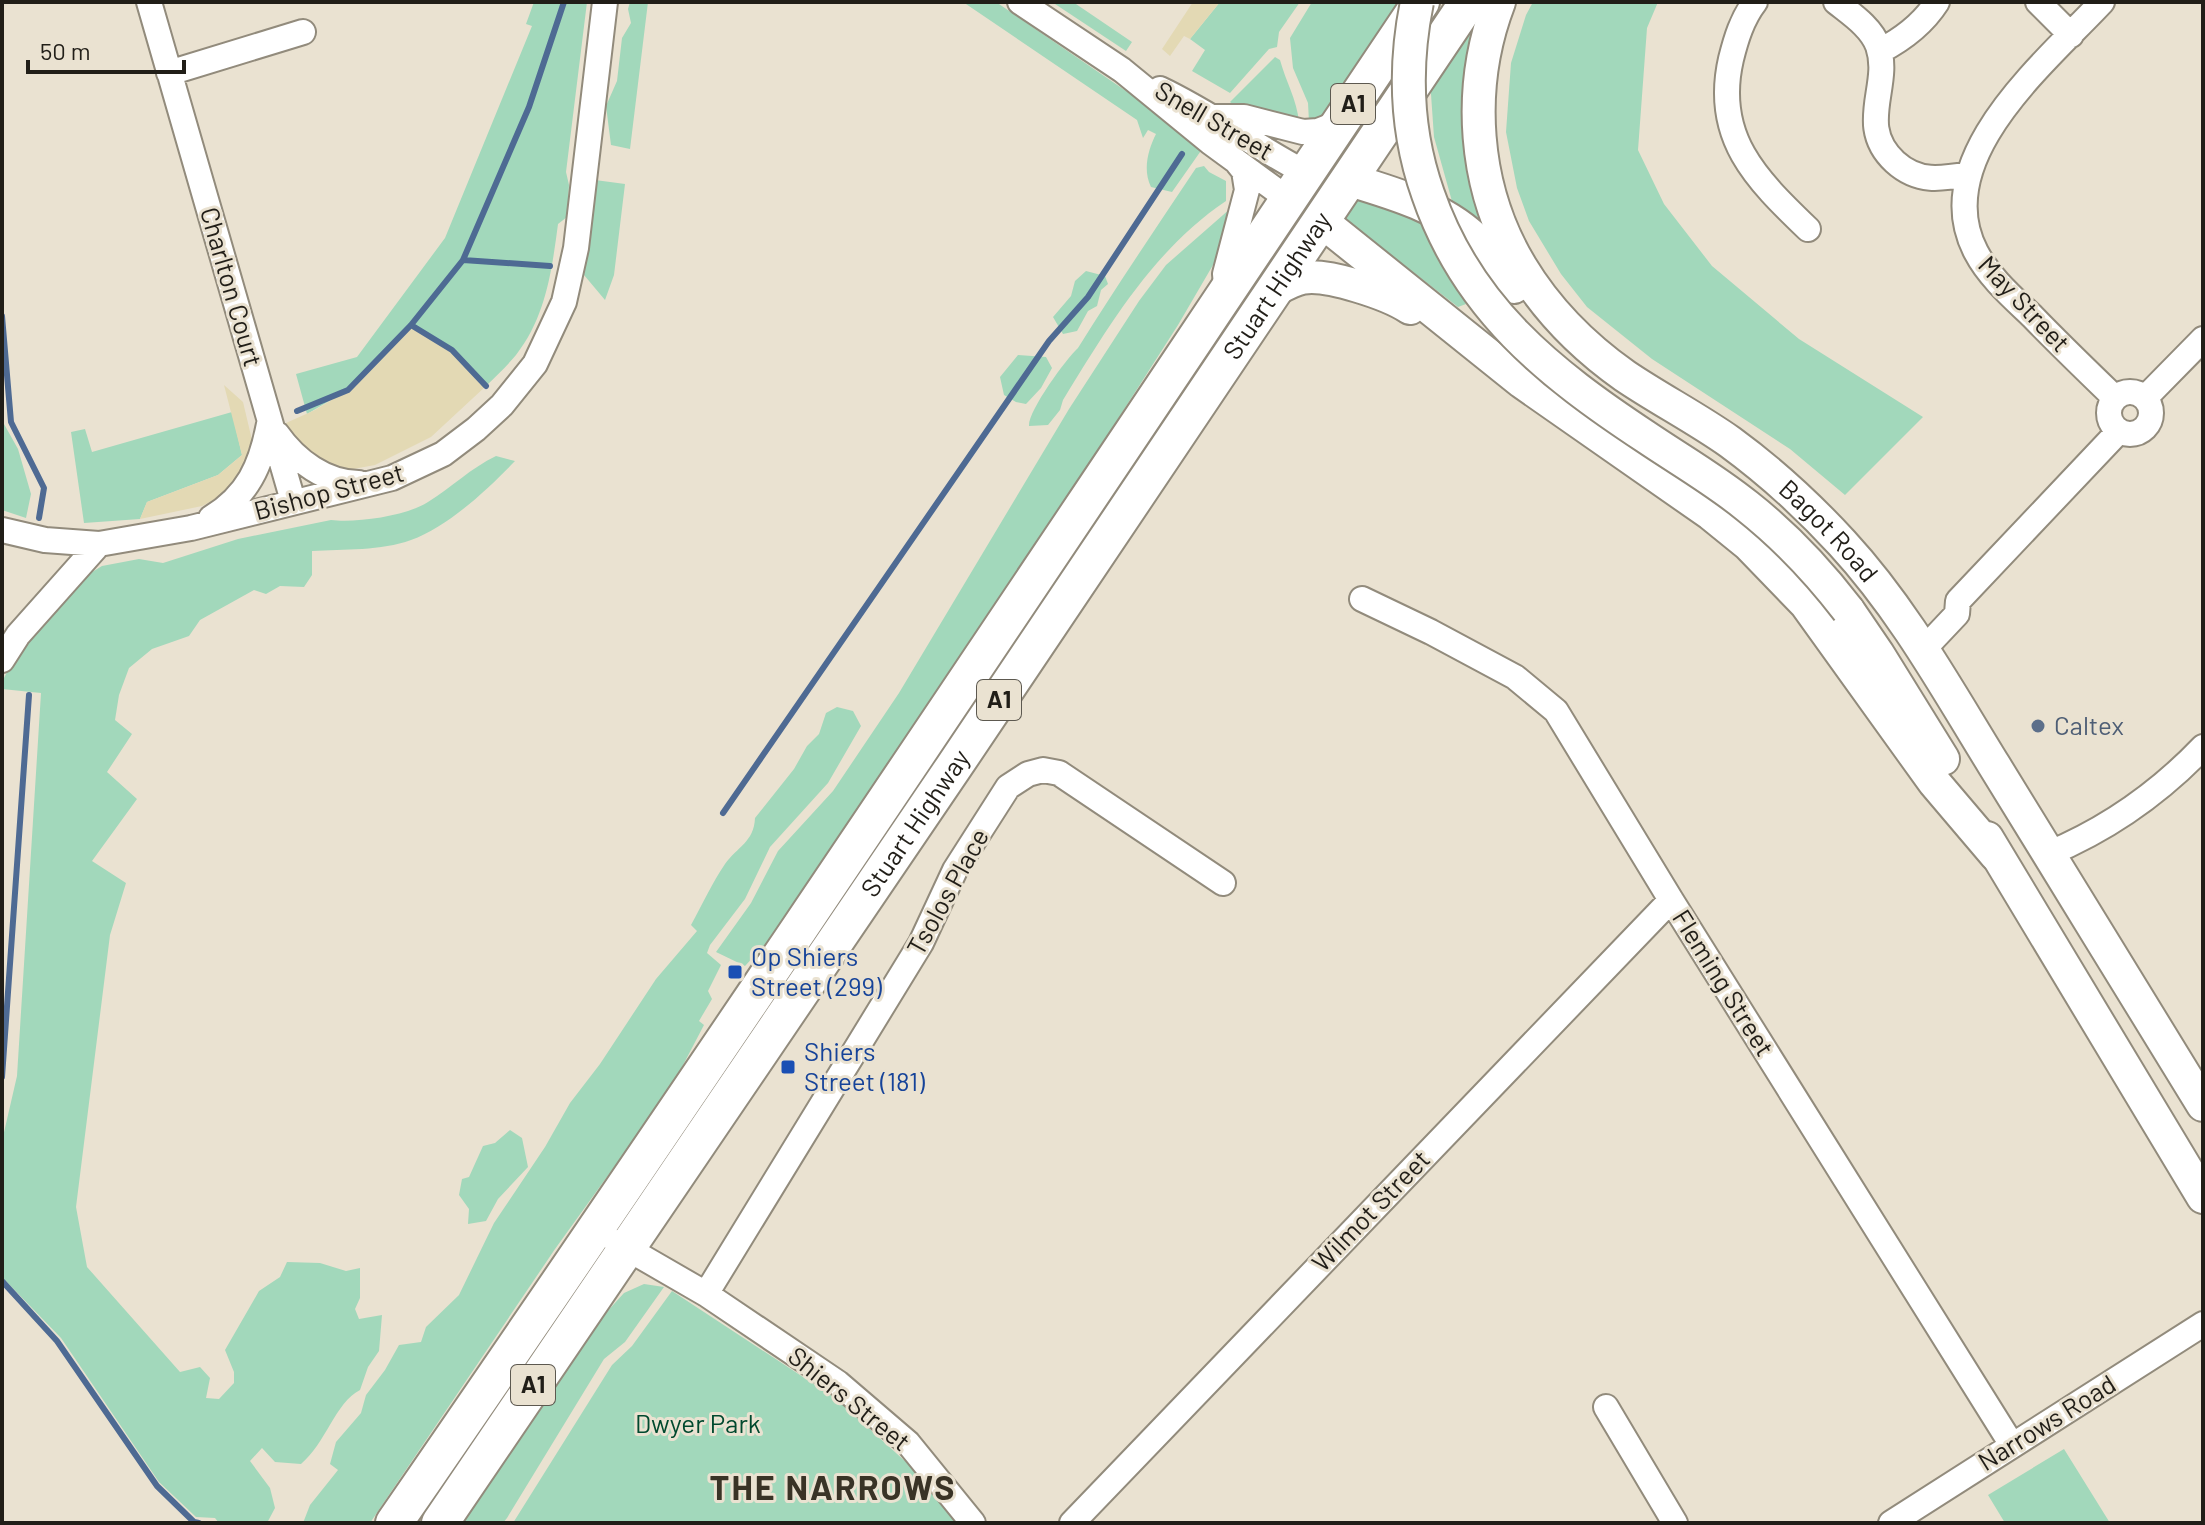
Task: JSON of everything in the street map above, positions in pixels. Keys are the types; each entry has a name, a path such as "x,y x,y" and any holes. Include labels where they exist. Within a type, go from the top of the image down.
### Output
{"highway":[{"name":"Stuart Highway","path":"440,1523 611,1239 1419,2"},
{"name":"Stuart Highway","path":"394,1523 611,1239 962,755 1468,2"},
{"path":"1320,220 1297,186 1350,180"}],"main road":[{"name":"Bagot Road","path":"1419,2 1411,37 1409,76 1414,139 1432,207 1448,244 1467,276 1501,322 1541,361 1746,505 1809,562 1848,610 1958,784 1996,855 2203,1197"},
{"name":"Bagot Road","path":"1499,2 1482,63 1478,131 1491,201 1507,241 1534,288 1560,320 1623,374 1728,441 1794,493 1863,567 1923,650 2203,1105"},
{"path":"1350,180 1412,200 1464,229 1488,253 1518,292 1573,348 1588,359 1623,374"},
{"name":"Bagot Road","path":"1320,220 1522,382 1711,514 1748,544 1778,573 1832,636 1934,782 1996,855"},
{"path":"1274,290 1303,278 1319,278 1379,291 1573,425 1628,456"}],"street":[{"name":"Charlton Court","path":"149,2 293,501"},
{"name":"Bishop Street","path":"2,530 45,540 99,544 191,528 293,501 354,489 422,466 476,429 524,379 550,337 564,302 576,248 605,2"},
{"name":"Snell Street","path":"1020,2 1122,70 1236,161 1297,186"},
{"path":"1755,2 1744,19 1732,53 1726,99 1728,116 1748,165 1759,181 1808,229"},
{"path":"1836,2 1870,31 1880,51 1876,130 1879,143 1887,155 1911,174 1925,179 1938,180 1969,174"},
{"path":"1880,51 1913,30 1937,2"},
{"path":"2038,2 2071,35"},
{"name":"May Street","path":"2102,2 1990,125 1969,174 1965,212 1969,238 1976,253 2010,294 2115,398"},
{"path":"169,73 303,32"},
{"name":"Snell Street","path":"1122,70 1213,117 1268,152 1297,186"},
{"path":"1213,117 1244,117 1303,132 1318,131 1341,122"},
{"path":"1225,295 1225,274 1247,190 1244,171 1236,161"},
{"path":"2145,398 2203,339"},
{"path":"2127,392 2145,398 2151,411 2148,425 2136,433 2119,431 2109,417 2115,398 2127,392"},
{"path":"269,422 295,455 326,476 353,483 378,481"},
{"path":"191,528 226,507 248,485 259,466 269,422"},
{"path":"1923,650 1957,614 1958,601 2119,431"},
{"path":"2,660 18,635 99,544"},
{"name":"Fleming Street","path":"1362,599 1515,677 1551,705 2012,1445"},
{"path":"2048,854 2071,845 2135,807 2170,780 2203,747"},
{"name":"Tsolos Place","path":"706,1294 921,943 955,870 1008,787 1028,774 1043,770 1059,773 1223,883"},
{"name":"Wilmot Street","path":"1072,1523 1671,900"},
{"name":"Shiers Street","path":"611,1239 706,1294 838,1383 908,1443 973,1523"},
{"name":"Narrows Road","path":"1891,1523 2203,1324"},
{"path":"1606,1407 1675,1523"}],"green space":[{"path":"534,2 587,2 566,172 569,185 567,217 558,224 546,292 526,340 513,359 486,386 452,350 411,325 348,390 307,414 296,374 357,357 445,238 532,26 526,24"},
{"path":"630,2 648,2 630,149 611,145 606,106 617,81 622,38 631,23"},
{"path":"963,2 996,2 1205,145 1172,192 1151,187 1148,180 1148,159 1156,134 1148,130 1143,138 1137,120"},
{"path":"1052,2 1073,2 1132,42 1126,51"},
{"path":"1220,2 1300,2 1279,32 1277,47 1269,49 1230,93 1192,71 1205,50 1190,39"},
{"path":"1312,2 1406,2 1329,113 1309,122 1308,103 1293,68 1290,38"},
{"path":"1533,2 1658,2 1647,28 1638,150 1664,204 1712,266 1799,339 1923,417 1845,495 1790,449 1652,359 1587,307 1561,274 1529,221 1517,188 1506,132 1511,63"},
{"path":"1470,29 1474,30 1464,86 1462,122 1470,175 1485,226 1455,212 1434,137 1430,80"},
{"path":"1275,57 1280,60 1299,122 1238,108 1230,102"},
{"path":"1204,166 1226,181 1226,201 1176,242 1154,266 1097,345 1048,425 1029,426 1049,386 1078,348 1196,168"},
{"path":"595,180 625,184 614,275 605,300 584,275"},
{"path":"1359,198 1422,217 1435,252 1466,304 1458,307 1350,223 1343,215"},
{"path":"1231,208 1220,253 1178,325 1031,555 784,924 745,966 716,952 751,903 778,851 833,791 899,693 1069,409 1139,301 1166,265"},
{"path":"1086,271 1105,276 1108,284 1101,290 1097,306 1088,311 1077,331 1063,334 1053,317 1071,296 1075,281"},
{"path":"1018,355 1046,357 1052,368 1041,388 1026,404 1004,395 1000,377"},
{"path":"2,401 4,424 18,449 31,494 26,518 2,510"},
{"path":"232,412 242,455 218,475 147,502 140,519 84,523 71,432 85,429 92,452"},
{"path":"496,456 515,461 480,495 439,526 411,540 387,546 312,551 312,575 304,587 280,586 266,594 254,590 200,620 189,636 152,649 129,668 119,695 115,720 132,734 107,772 137,799 92,861 126,883 110,935 76,1207 87,1267 180,1372 200,1367 210,1378 206,1398 219,1399 234,1383 234,1372 225,1350 259,1291 280,1277 287,1262 320,1263 346,1271 360,1268 360,1298 355,1309 359,1319 382,1315 379,1351 368,1367 360,1390 344,1404 310,1455 301,1464 275,1462 262,1448 250,1461 270,1488 275,1508 267,1523 219,1523 215,1518 196,1517 159,1482 61,1338 2,1277 2,1141 17,1076 41,693 2,689 2,682 15,656 79,580 102,566 139,559 163,563 238,539 331,520 394,515 428,502"},
{"path":"837,707 853,711 861,726 828,783 770,847 745,899 710,945 707,953 721,965 708,991 712,999 699,1021 704,1025 671,1088 555,1249 370,1523 303,1523 310,1505 338,1470 330,1464 336,1442 361,1413 366,1395 399,1345 421,1342 426,1327 459,1295 494,1223 545,1147 570,1103 600,1064 656,979 697,931 691,925 720,871 748,839 755,818 819,734 826,713"},
{"path":"510,1130 522,1138 528,1167 498,1199 486,1221 468,1224 469,1209 459,1195 462,1179 469,1177 483,1146 495,1143"},
{"path":"644,1284 664,1287 625,1342 604,1359 507,1518 503,1523 457,1523 604,1315 624,1293"},
{"name":"Dwyer Park","path":"672,1291 838,1400 907,1463 958,1523 513,1523 612,1365 632,1346"},
{"path":"2064,1449 2110,1523 2005,1523 1988,1495"}],"sand":[{"path":"1193,2 1220,2 1190,39 1184,36 1170,56 1162,49"},
{"path":"411,325 452,350 486,386 431,437 375,465 337,472 293,444 286,423 348,390"},
{"path":"224,385 243,402 252,440 249,460 226,494 202,506 140,519 147,502 218,475 242,455"}],"waterway":[{"path":"297,411 348,390 411,325 463,260 529,107 564,2"},
{"path":"723,813 1049,341 1088,297 1182,154"},
{"path":"463,260 550,266"},
{"path":"2,316 11,422 44,488 39,518"},
{"path":"411,325 452,350 486,386"},
{"path":"2,1077 29,695"},
{"path":"2,1281 57,1341 157,1486 194,1522 199,1523"}],"place":[{"name":"Caltex","path":"2038,726"},
{"name":"Op Shiers Street (299)","path":"735,972"},
{"name":"Shiers Street (181)","path":"788,1067"}],"district":[{"name":"THE NARROWS","path":"833,1488"}]}
